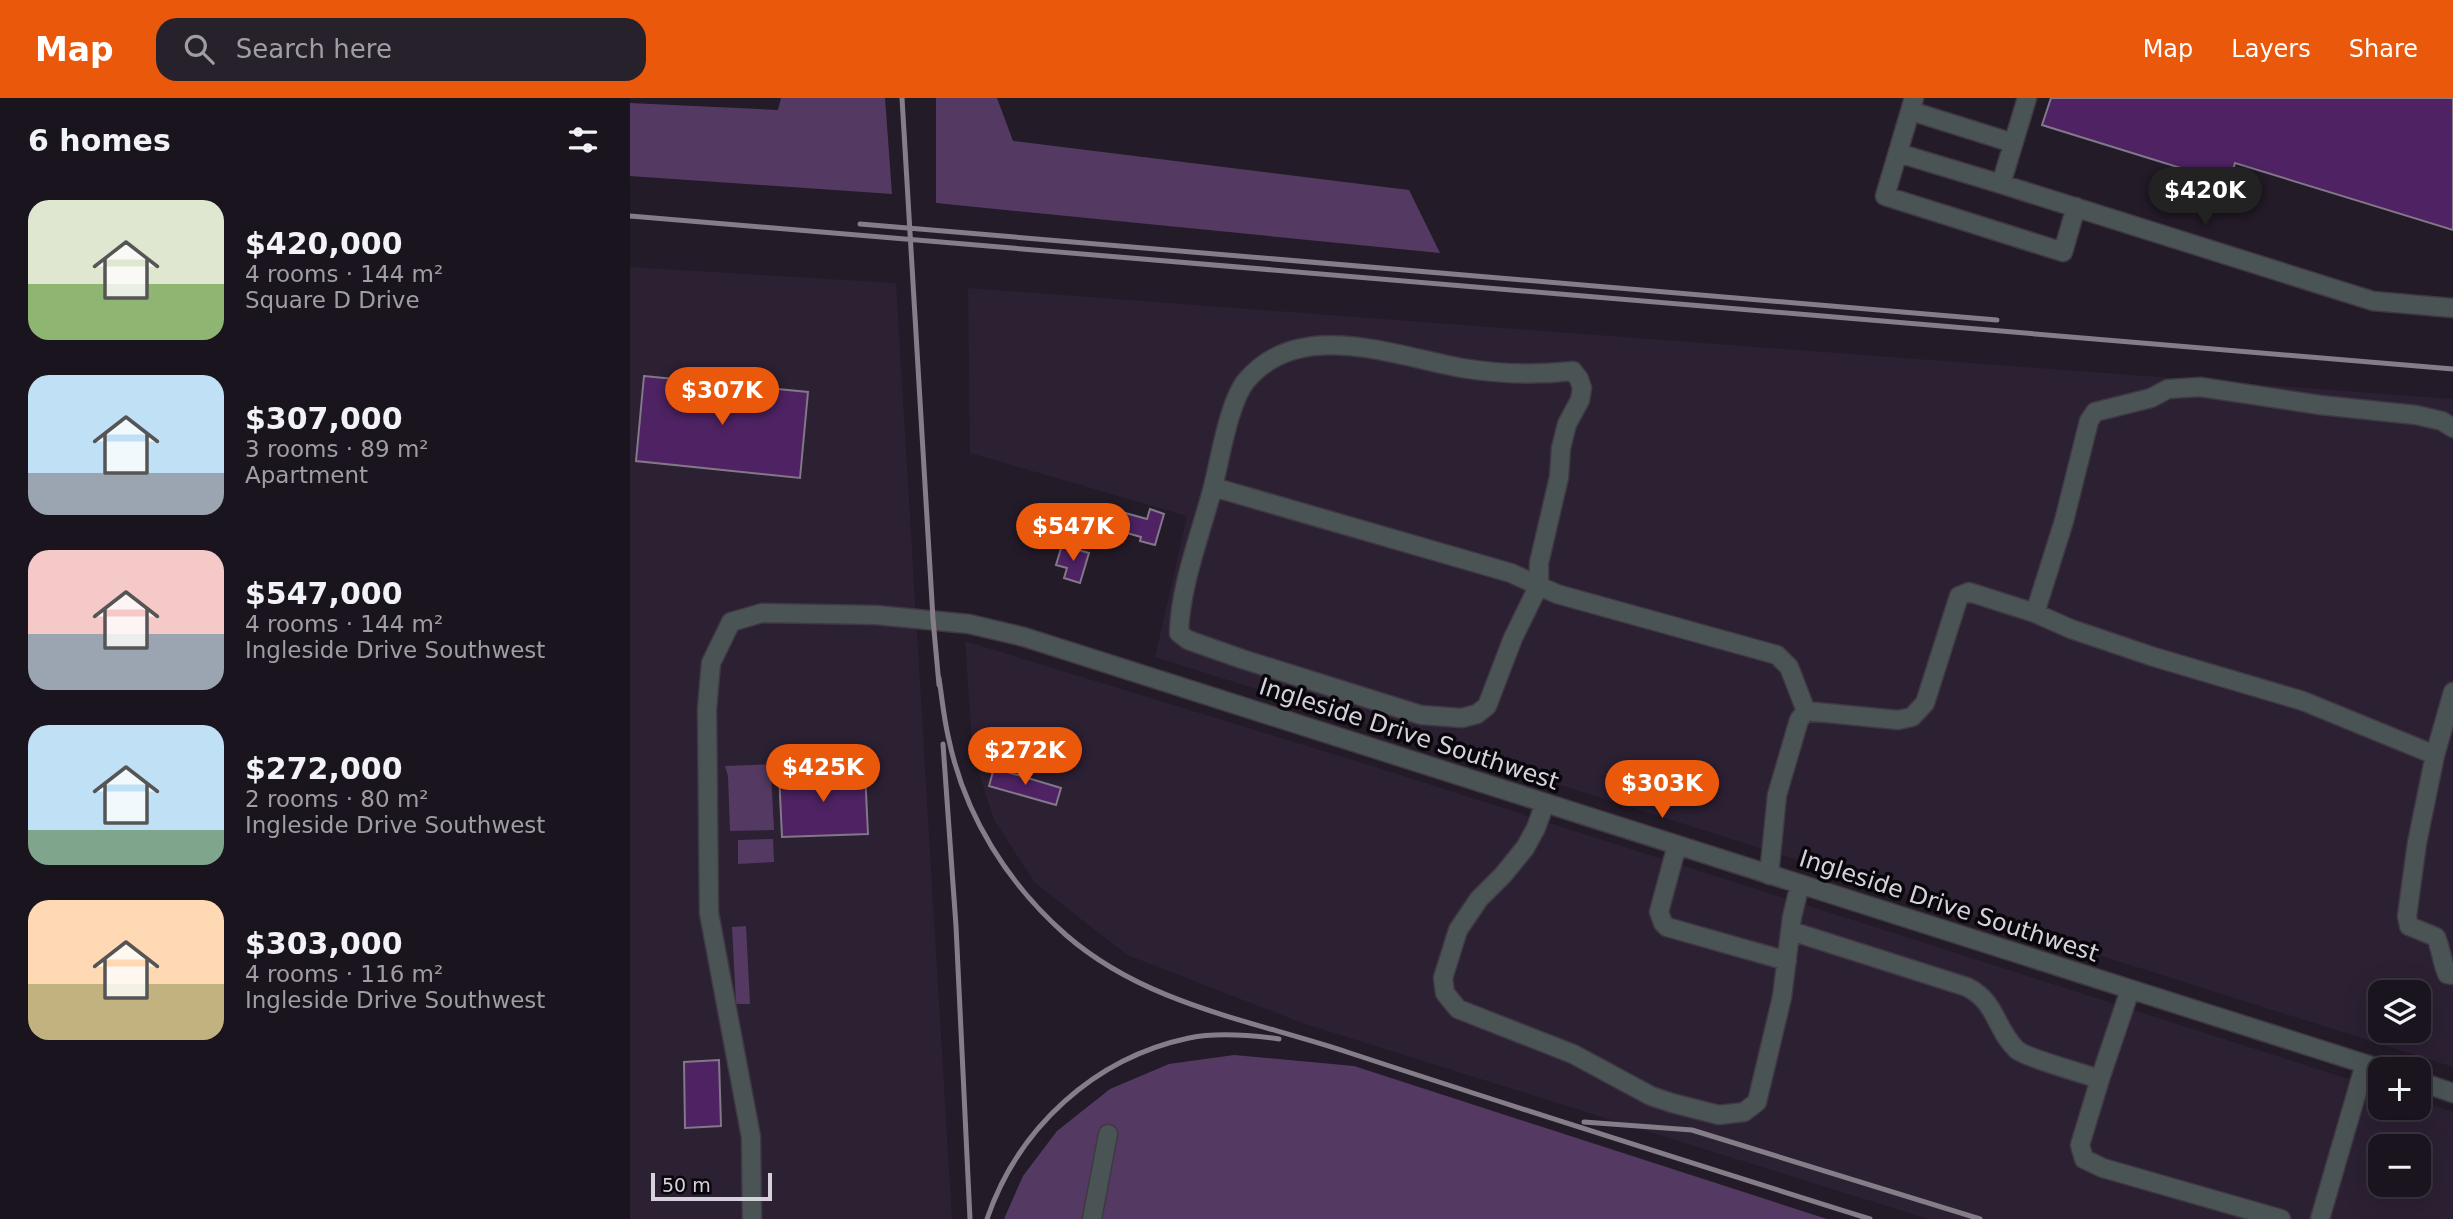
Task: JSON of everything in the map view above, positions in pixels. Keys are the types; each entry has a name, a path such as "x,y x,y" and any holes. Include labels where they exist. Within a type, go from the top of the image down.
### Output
{"street":[{"path":"2001,184 2024,99"},
{"path":"2013,143 1912,104 1885,196 2063,252 2076,207"},
{"path":"1898,153 2372,301 2453,307"},
{"path":"1319,344 1381,351 1462,368 1510,374 1573,371 1580,379 1580,400 1567,424 1561,448 1559,477 1539,563 1539,585 1513,638 1487,706 1477,714 1462,718 1421,715 1242,659 1188,640 1179,634 1185,592 1213,487 1234,404 1245,382 1267,362 1293,349 1319,344"},
{"path":"2035,613 2064,521 2089,421 2095,412 2151,398 2168,389 2200,387 2320,405 2416,415 2442,421 2453,428"},
{"path":"1213,487 1511,573 1557,594 1777,655 1789,667 1806,711"},
{"path":"1806,711 1898,720 1912,717 1925,704 1959,596 1969,592 2154,657 2303,701 2435,755"},
{"name":"Ingleside Drive Southwest","path":"752,1219 751,1137 709,913 708,709 711,663 731,622 762,613 933,619 1024,637 2368,1065"},
{"path":"2453,692 2435,755 2417,843 2407,916 2409,926 2436,937 2447,974 2453,975"},
{"path":"1769,875 1777,795 1799,720 1806,711"},
{"path":"1545,803 1525,848 1479,898 1458,930 1443,978 1445,993 1458,1009 1573,1054 1651,1096 1718,1115 1744,1112 1757,1102 1783,997 1800,884"},
{"path":"1677,845 1659,912 1663,923 1667,927 1787,961"},
{"path":"1791,931 1980,993 1994,1011 2001,1029 2019,1051 2100,1079"},
{"path":"2130,990 2080,1145 2084,1159 2103,1168 2281,1219"},
{"path":"2320,1219 2368,1081"},
{"path":"2431,1085 2453,1093"},
{"path":"1092,1219 1108,1134"}],"shaded area":[{"path":"781,98 885,98 892,194 630,176 630,103 778,110"},
{"path":"936,98 997,98 1013,141 1409,190 1440,253 936,203"},
{"path":"630,267 896,283 952,1219 630,1219"},
{"path":"968,288 2453,399 2453,1067 2431,1060 2431,1057 2421,1057 2377,1043 2431,1043 2431,980 2368,980 2368,1040 1155,657 1187,516 970,453"},
{"path":"965,641 1369,765 2368,1085 2368,1120 2431,1120 2431,1105 2453,1112 2453,1219 1928,1219 1302,1023 1127,955 1035,883 994,820 973,754"},
{"path":"774,764 771,773 774,830 730,831 728,776 725,766"},
{"path":"773,839 774,862 738,864 738,840"},
{"path":"746,926 750,1004 736,1004 732,927"},
{"path":"1234,1055 1354,1066 1827,1219 1004,1219 1023,1176 1057,1131 1110,1089 1169,1064"}],"building":[{"path":"2051,98 2453,98 2453,230 2235,163 2229,183 2042,125"},
{"path":"644,376 808,392 800,478 636,461"},
{"path":"1150,509 1164,514 1155,545 1140,541 1141,537 1113,529 1118,511 1147,519"},
{"path":"1062,545 1089,553 1080,583 1064,578 1067,568 1056,565"},
{"path":"994,768 1061,788 1056,805 989,786"},
{"path":"865,772 868,834 782,837 779,773"},
{"path":"719,1060 721,1126 685,1128 684,1062"}],"railway":[{"path":"902,98 939,685"},
{"path":"630,216 2453,369"},
{"path":"860,224 1997,320"},
{"path":"939,678 956,768 978,822 992,847 1008,871 1045,915 1097,959 1164,994 1200,1007 1870,1219"},
{"path":"943,744 956,926 970,1219"},
{"path":"987,1219 1018,1155 1039,1127 1064,1102 1092,1080 1122,1062 1154,1048 1189,1038 1234,1035 1279,1039"},
{"path":"1584,1122 1692,1130 1980,1219"}]}
